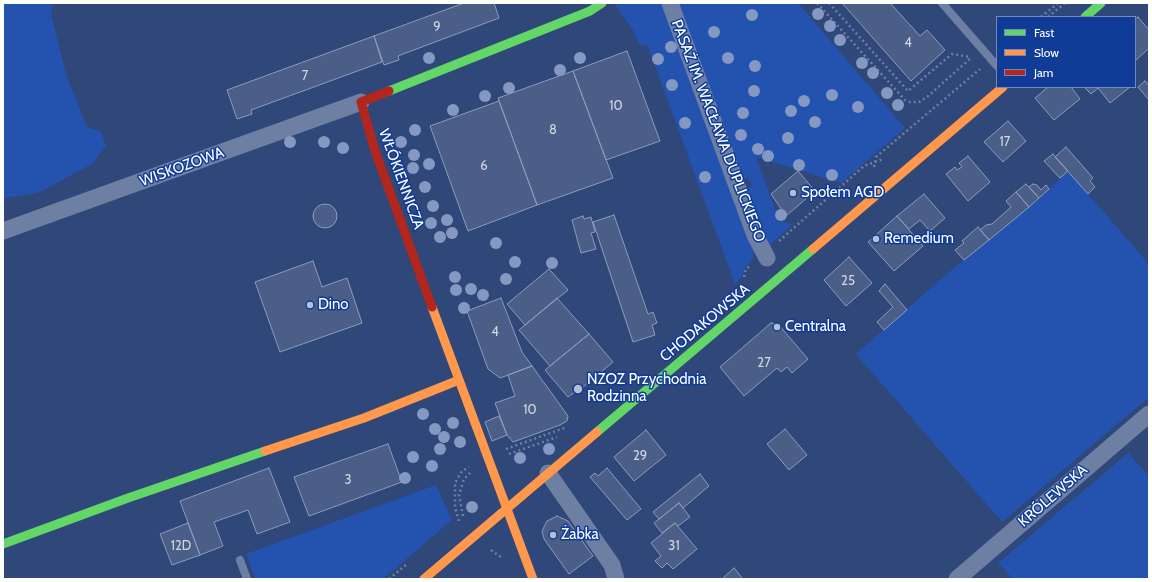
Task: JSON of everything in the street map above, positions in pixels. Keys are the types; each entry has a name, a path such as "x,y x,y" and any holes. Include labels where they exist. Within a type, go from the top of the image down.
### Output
{"street":[{"path":"361,102 590,11 602,3"},
{"name":"PASAŻ IM. WACŁAWA DUPLICKIEGO","path":"670,3 755,235 766,256"},
{"path":"1086,16 1101,3"},
{"name":"CHODAKOWSKA","path":"424,579 1002,88"},
{"name":"WISKOZOWA","path":"3,231 361,102"},
{"name":"WŁÓKIENNICZA","path":"361,102 375,151 487,459 533,579"},
{"path":"3,544 128,498 364,418 459,380"},
{"name":"KRÓLEWSKA","path":"957,579 1149,414"},
{"path":"548,473 612,565 616,579"}],"lane":[{"path":"942,3 996,65"},
{"path":"240,560 247,579"}],"path":[{"path":"817,3 905,100 910,102 918,102 927,97 971,58 952,54 908,91 829,3"},
{"path":"1042,16 1058,3"},
{"path":"1049,16 1065,3"},
{"path":"869,172 874,167 876,157 991,59"},
{"path":"738,282 744,279 766,256 864,166 888,155"},
{"path":"744,279 746,269 766,256"},
{"path":"459,521 454,497 455,483 462,471 487,459 572,425"},
{"path":"453,524 459,521 464,515 459,496 464,479 471,472 487,459 558,436"},
{"path":"389,579 412,560"}],"shaded area":[{"path":"3,3 53,3 51,14 66,74 87,127 101,132 106,146 92,164 38,193 3,198"},
{"path":"614,3 661,3 753,249 753,258 746,267 742,276 735,284 647,44 640,46 633,30"},
{"path":"676,3 798,3 905,128 841,183 756,157 779,221 793,224 770,245 767,245 746,189 752,186 748,177 743,180"},
{"path":"1068,171 1149,264 1149,397 1002,522 856,354 948,273 1049,189"},
{"path":"1128,453 1149,476 1149,579 1013,579 998,563"},
{"path":"436,485 452,520 383,579 256,579 246,554"}],"building":[{"path":"464,3 494,3 499,18 398,56 399,60 384,65 374,36"},
{"path":"842,3 890,3 920,36 927,30 945,50 911,81"},
{"path":"1138,17 1149,30 1149,48 1136,60 1136,18"},
{"path":"374,36 382,62 251,110 252,114 237,119 227,90"},
{"path":"627,51 660,141 606,160 573,71"},
{"path":"573,71 613,178 537,205 498,98"},
{"path":"1145,81 1149,86 1149,100 1138,87"},
{"path":"1047,88 1072,88 1080,99 1054,120 1035,98"},
{"path":"1085,88 1098,88 1091,94"},
{"path":"1098,88 1129,88 1110,103"},
{"path":"499,101 537,205 468,231 430,126"},
{"path":"1008,121 1026,141 1003,162 984,142"},
{"path":"1066,147 1093,178 1090,181 1095,187 1088,194 1055,157"},
{"path":"1053,154 1068,171 1060,178 1044,161"},
{"path":"968,156 990,182 968,201 946,174 955,167 957,170 962,167 959,163"},
{"name":"Społem AGD","path":"798,171 815,191 786,216 771,194"},
{"path":"1026,184 1039,198 1029,207 1016,192"},
{"path":"1033,184 1037,185 1041,190 1046,185 1049,189 1039,198 1029,187"},
{"path":"1016,192 1029,207 989,240 980,230 986,225 992,224 1011,207 1006,201"},
{"path":"924,194 945,218 930,231 920,220 909,229 897,216"},
{"path":"325,204 330,205 336,211 336,221 330,227 325,228 320,227 314,221 313,216 314,211 320,205"},
{"path":"614,215 648,314 653,312 657,323 652,325 655,335 633,342 593,222"},
{"path":"583,216 584,219 591,217 595,232 591,233 596,249 581,253 572,220"},
{"path":"897,216 923,246 894,271 868,242"},
{"path":"978,227 989,240 964,260 955,250 964,243 962,241"},
{"path":"849,257 872,283 846,306 824,280"},
{"name":"Dino","path":"313,261 322,287 347,278 362,323 280,352 255,282"},
{"path":"549,269 568,290 525,325 507,304"},
{"path":"885,284 907,310 884,330 877,322 893,307 879,291"},
{"path":"501,298 522,352 532,366 500,378 488,369 467,311"},
{"path":"557,298 589,334 550,366 519,330"},
{"path":"771,323 778,324 808,359 792,373 787,367 781,372 777,368 744,396 720,367"},
{"path":"589,334 613,362 576,393 575,392 568,397 545,370"},
{"path":"532,366 568,416 567,421 513,442 507,435 495,403 515,396 508,375"},
{"path":"499,416 507,435 492,441 485,422"},
{"path":"785,429 807,455 789,470 767,444"},
{"path":"646,430 666,455 634,481 614,457"},
{"path":"388,444 402,482 309,516 294,477"},
{"path":"269,468 290,522 257,534 248,510 214,522 223,546 200,555 180,501"},
{"path":"607,468 641,509 627,520 590,477 595,473 598,476"},
{"path":"700,474 709,486 683,508 679,503 659,519 653,512"},
{"path":"679,503 690,517 678,526 675,523 662,533 654,523"},
{"path":"557,516 568,521 593,556 569,574 544,539 542,531 547,521"},
{"path":"188,523 200,555 172,565 160,534"},
{"path":"675,523 697,549 673,569 667,563 662,568 655,561 661,556 651,543"},
{"path":"734,568 743,579 722,579"}],"traffic: fast":[{"path":"389,91 590,11 602,3"},
{"path":"1086,16 1101,3"},
{"path":"597,432 813,249"},
{"path":"3,544 128,498 265,451"}],"traffic: slow":[{"path":"813,249 1002,88"},
{"path":"432,307 533,579"},
{"path":"265,451 364,418 459,380"},
{"path":"424,579 597,432"}],"traffic: jam":[{"path":"389,91 361,102 375,151 432,307"}],"place":[{"name":"Społem AGD","path":"793,193"},
{"name":"Remedium","path":"876,239"},
{"name":"Dino","path":"310,305"},
{"name":"Centralna","path":"777,327"},
{"name":"NZOZ Przychodnia Rodzinna","path":"578,389"},
{"name":"Żabka","path":"553,535"}]}
